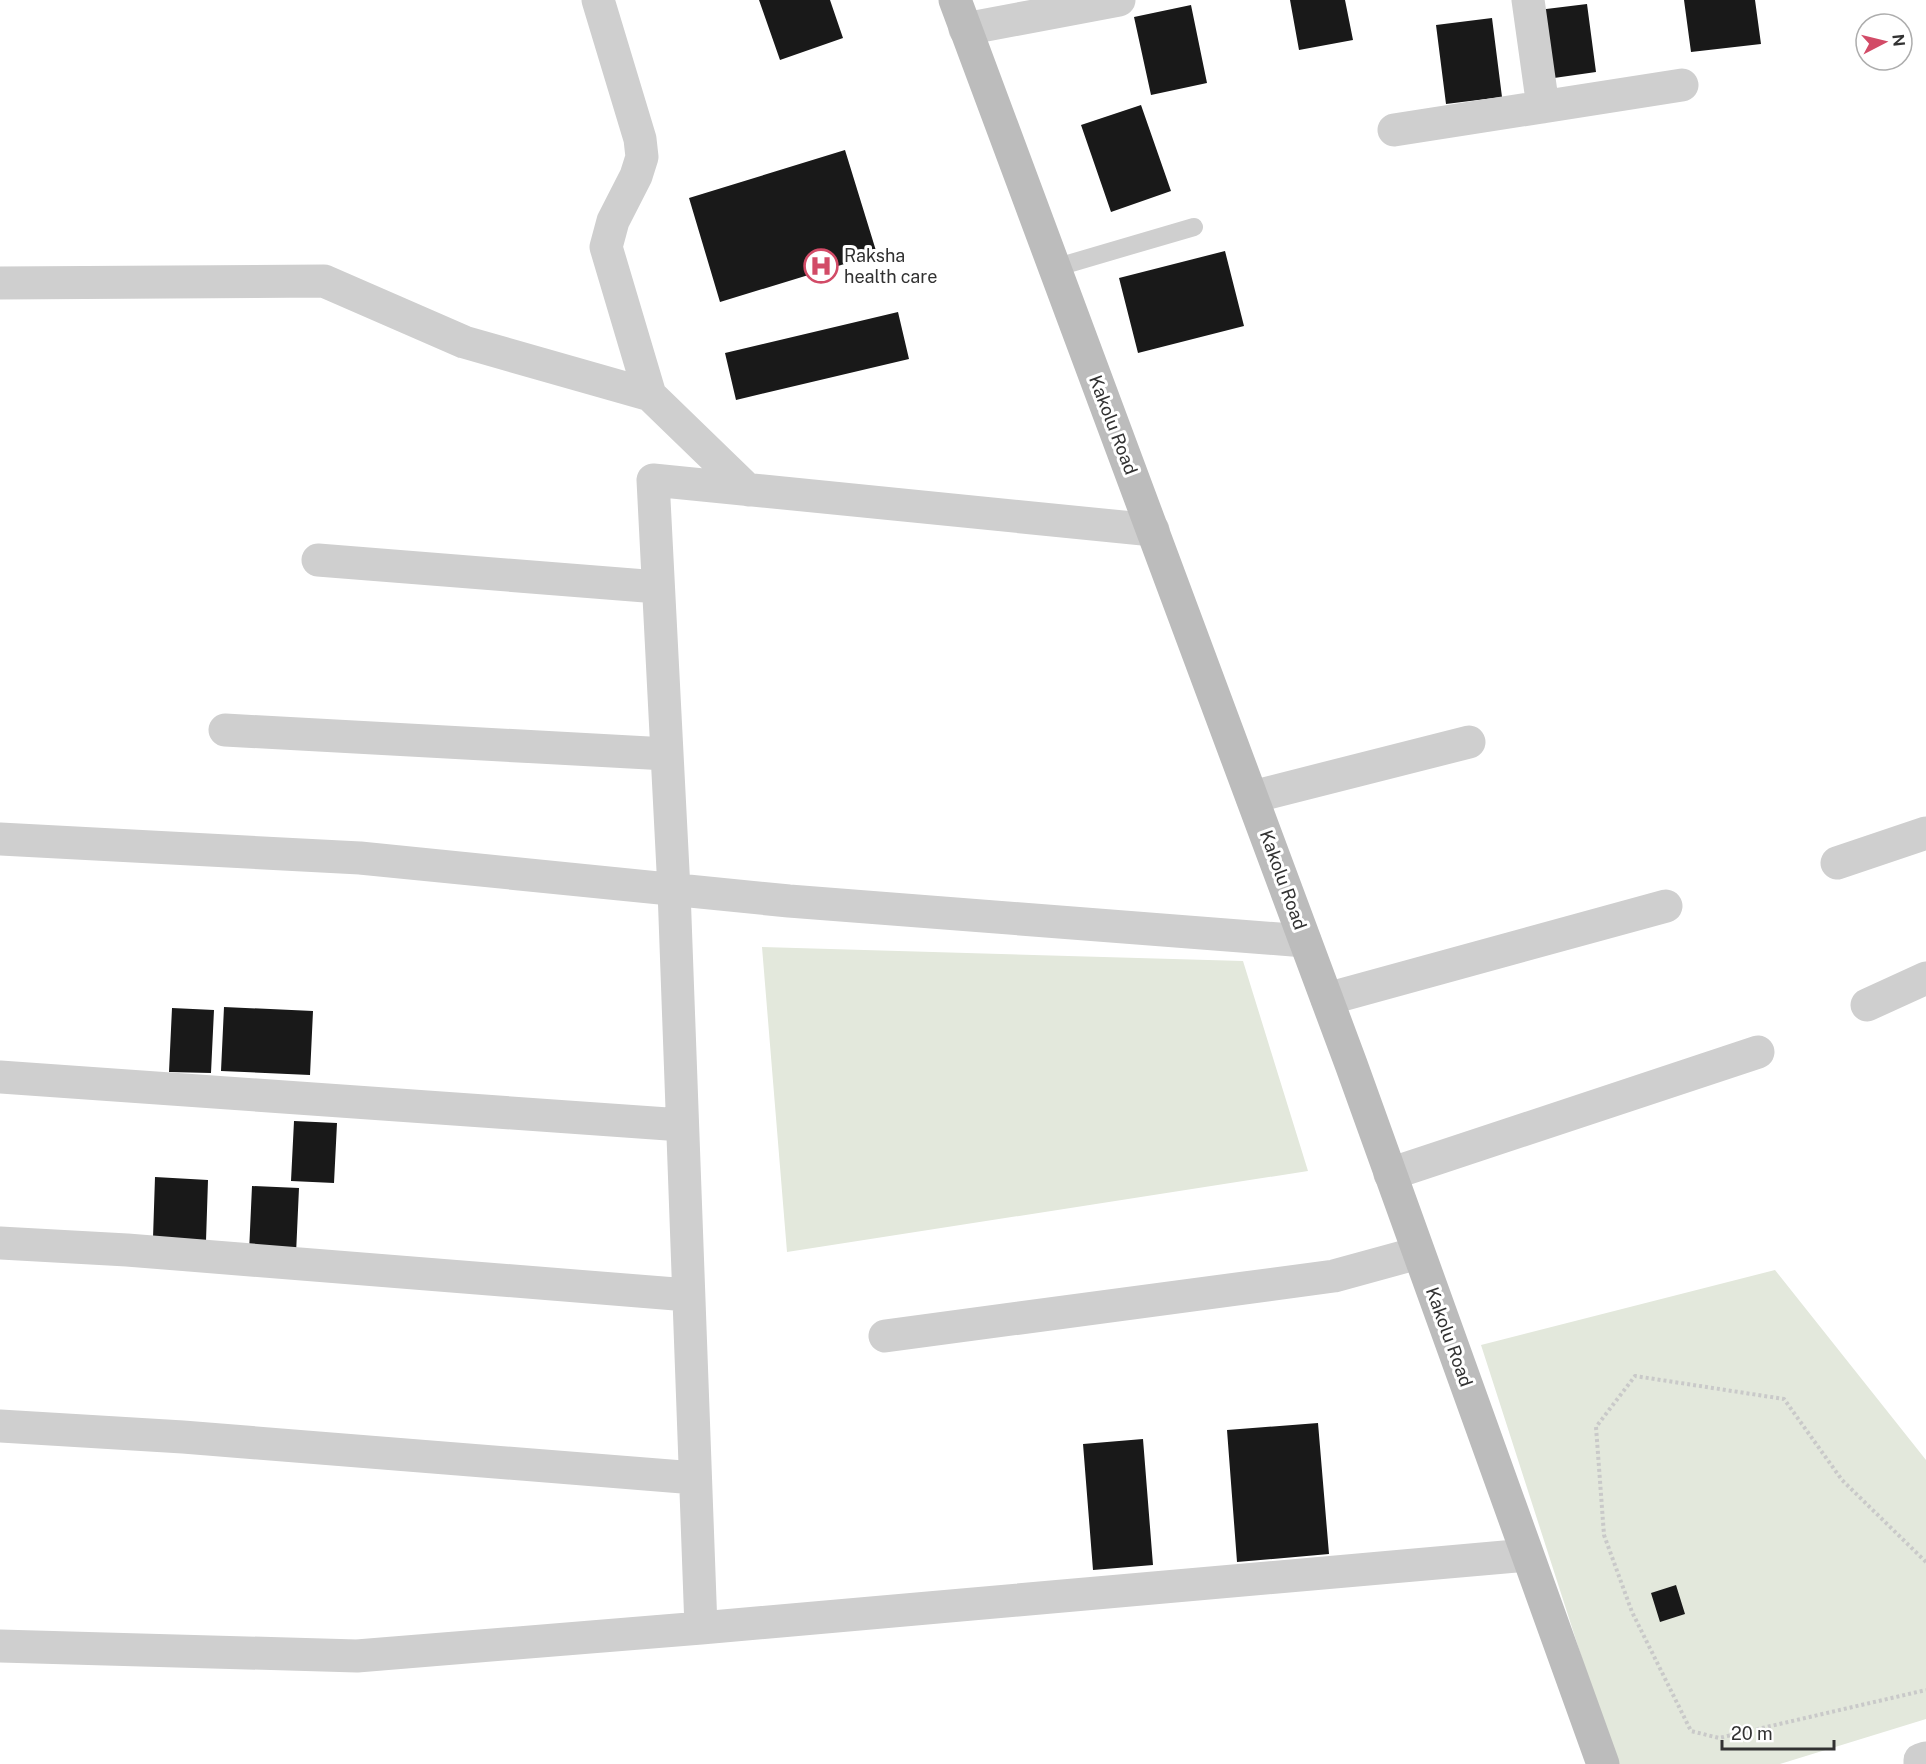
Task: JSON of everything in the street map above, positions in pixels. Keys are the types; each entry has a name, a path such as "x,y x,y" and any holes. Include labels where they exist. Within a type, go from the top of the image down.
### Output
{"main road":[{"name":"Kakolu Road","path":"960,14 1327,999 1603,1764"}],"street":[{"path":"598,0 640,139 642,157 636,176 613,221 606,247 650,396"},
{"path":"960,14 1119,0"},
{"path":"1528,0 1543,107"},
{"path":"1394,130 1682,85"},
{"path":"0,283 324,281 464,342 650,396 748,490"},
{"path":"700,1628 674,890 653,480 1153,530"},
{"path":"318,560 658,587"},
{"path":"225,730 667,754"},
{"path":"1252,797 1469,742"},
{"path":"1837,862 1926,832"},
{"path":"0,839 360,858 789,901 1305,941"},
{"path":"1327,999 1666,906"},
{"path":"1866,1005 1926,978"},
{"path":"1390,1174 1758,1052"},
{"path":"0,1077 682,1125"},
{"path":"0,1244 127,1250 688,1295"},
{"path":"885,1336 1334,1276 1418,1253"},
{"path":"0,1426 183,1437 695,1478"},
{"path":"0,1646 357,1656 1527,1555"},
{"path":"1920,1764 1920,1760 1926,1758"}],"lane":[{"path":"1054,268 1194,226"}],"path":[{"path":"1926,1562 1842,1480 1784,1399 1635,1376 1596,1427 1604,1534 1632,1612 1691,1731 1719,1738 1926,1690"}],"shaded area":[{"path":"762,947 1243,961 1308,1171 787,1252"},
{"path":"1775,1270 1926,1460 1926,1719 1780,1764 1616,1764 1481,1345"}],"building":[{"path":"759,0 830,0 843,38 780,60"},
{"path":"1290,0 1345,0 1353,40 1299,50"},
{"path":"1684,0 1755,0 1761,44 1691,52"},
{"path":"1587,4 1596,72 1547,79 1538,10"},
{"path":"1191,5 1207,83 1151,95 1134,17"},
{"path":"1492,18 1502,97 1446,104 1436,25"},
{"path":"1141,105 1171,191 1111,212 1081,125"},
{"path":"845,150 877,254 720,302 689,198"},
{"path":"1225,251 1244,326 1138,353 1119,278"},
{"path":"898,312 909,359 736,400 725,353"},
{"path":"224,1007 313,1011 310,1075 221,1071"},
{"path":"172,1008 214,1010 211,1073 169,1072"},
{"path":"294,1121 337,1123 334,1183 291,1181"},
{"path":"155,1177 208,1180 206,1241 153,1238"},
{"path":"252,1186 299,1188 296,1254 249,1252"},
{"path":"1318,1423 1329,1554 1237,1562 1227,1430"},
{"path":"1143,1439 1153,1565 1093,1570 1083,1444"},
{"path":"1676,1585 1685,1614 1660,1622 1651,1593"}],"place":[{"name":"Raksha health care","path":"821,266"}]}
